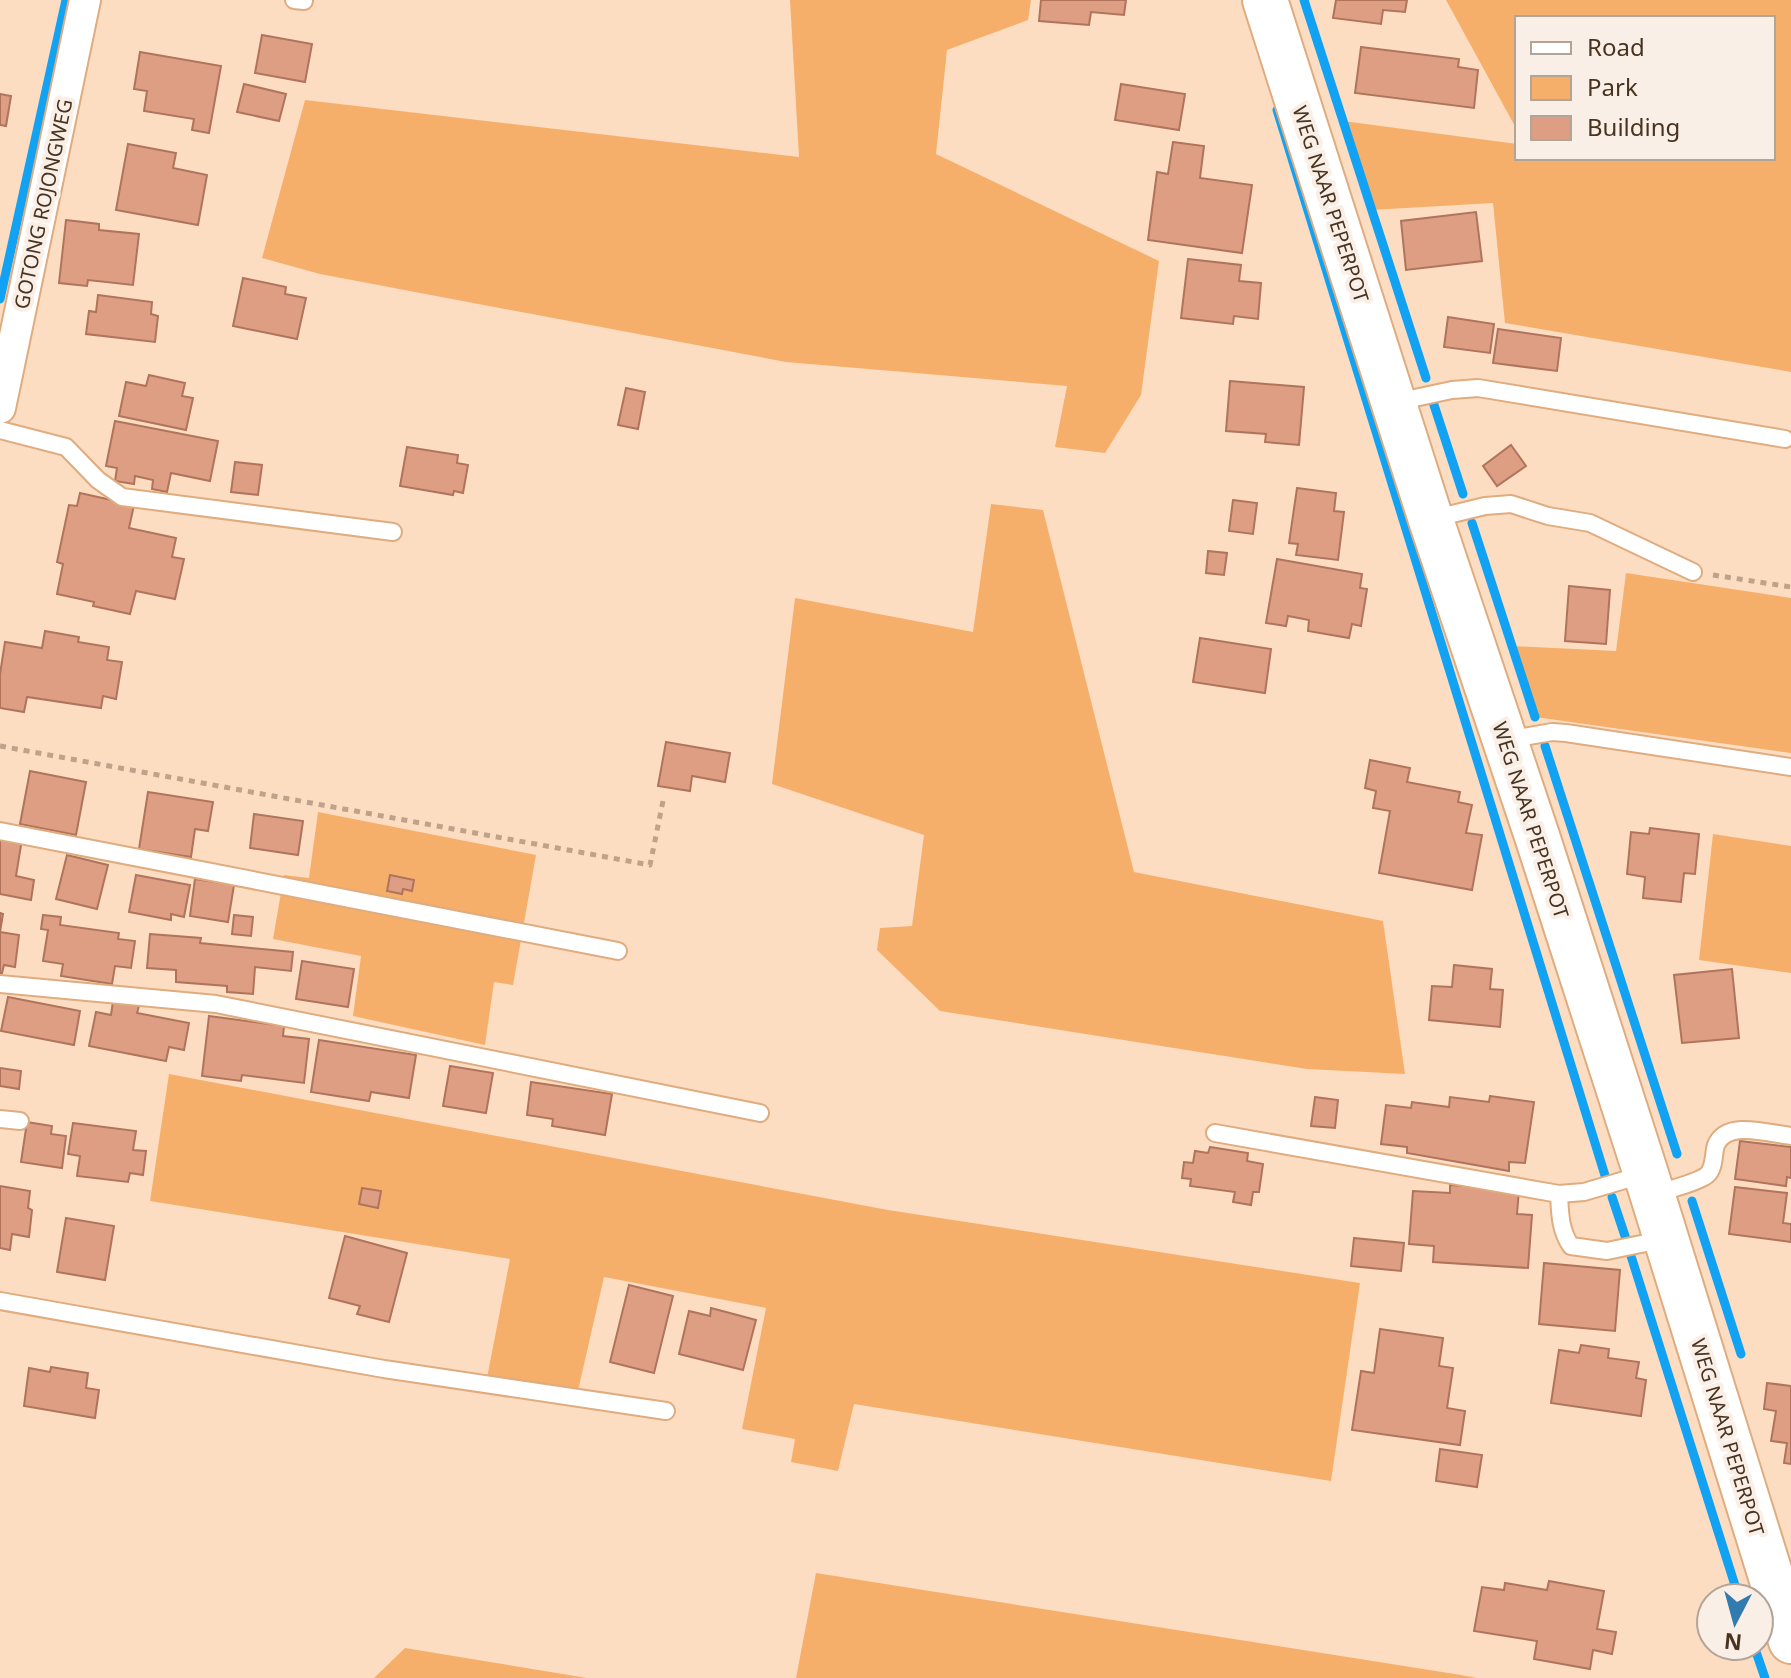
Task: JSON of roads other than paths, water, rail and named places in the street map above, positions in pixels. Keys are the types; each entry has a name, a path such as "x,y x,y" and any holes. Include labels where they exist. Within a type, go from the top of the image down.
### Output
{"street":[{"name":"GOTONG ROJONGWEG","path":"0,408 85,0"},
{"name":"WEG NAAR PEPERPOT","path":"1265,0 1431,520 1649,1184 1791,1641"}],"lane":[{"path":"1395,403 1452,390 1478,388 1785,439"},
{"path":"0,430 66,447 98,480 122,497 393,532"},
{"path":"1431,520 1485,506 1511,504 1548,516 1590,523 1693,572"},
{"path":"1505,741 1552,732 1566,733 1791,767"},
{"path":"0,831 618,951"},
{"path":"0,984 216,1004 760,1113"},
{"path":"0,1119 20,1121"},
{"path":"1215,1133 1559,1194 1706,1176 1717,1144 1733,1130 1791,1136"},
{"path":"1559,1194 1560,1220 1571,1246 1607,1251 1666,1239"},
{"path":"0,1301 384,1369 666,1411"}],"waterway":[{"path":"0,299 66,0"},
{"path":"1304,0 1426,378"},
{"path":"1277,110 1607,1182"},
{"path":"1433,402 1463,494"},
{"path":"1472,523 1535,717"},
{"path":"1545,746 1677,1154"},
{"path":"1612,1197 1627,1242"},
{"path":"1692,1201 1741,1354"},
{"path":"1631,1256 1734,1582"},
{"path":"1760,1662 1765,1678"}]}
